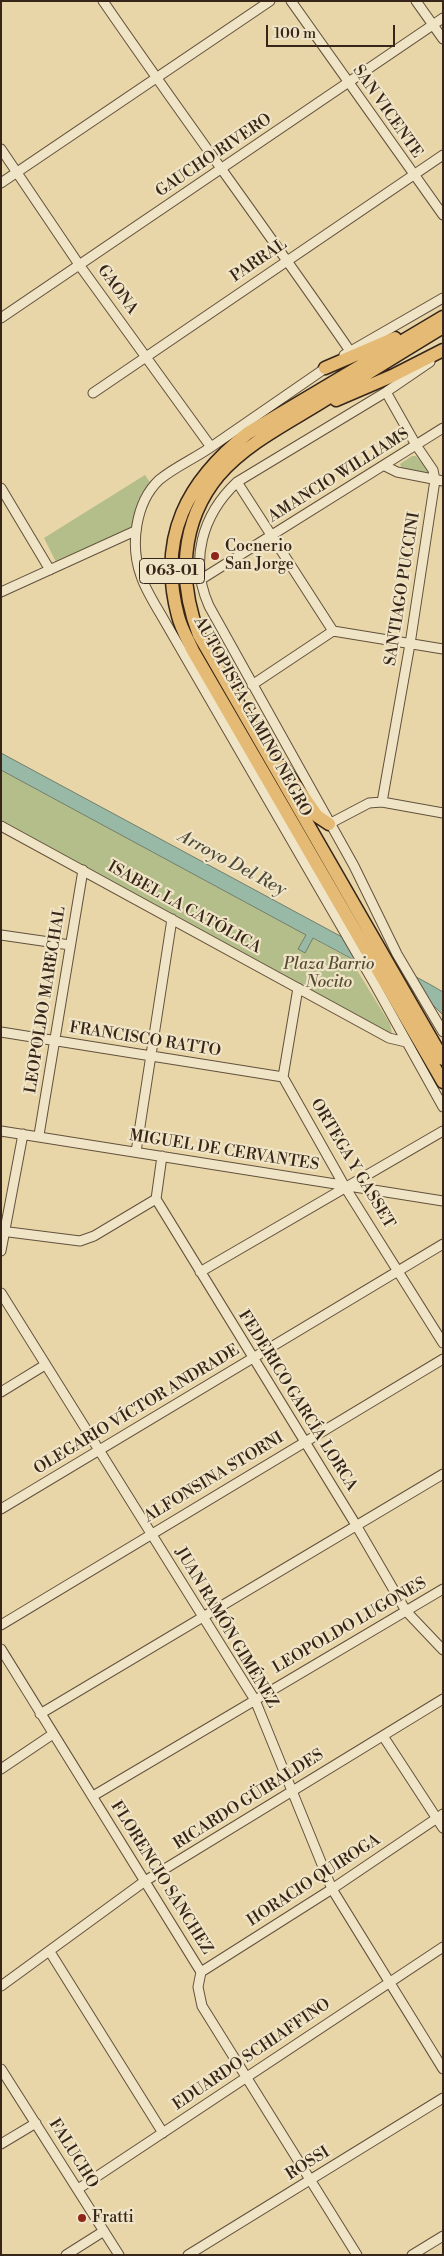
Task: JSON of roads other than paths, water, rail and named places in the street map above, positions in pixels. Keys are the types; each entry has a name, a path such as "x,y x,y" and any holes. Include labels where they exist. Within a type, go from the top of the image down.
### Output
{"highway":[{"path":"325,368 443,317"},
{"name":"AUTOPISTA CAMINO NEGRO","path":"443,317 248,433 224,452 191,492 181,514 172,548 174,601 178,618 192,651 443,1082"},
{"name":"AUTOPISTA CAMINO NEGRO","path":"443,327 261,439 220,474 200,504 194,519 185,554 185,580 192,617 200,635 244,715 348,918 408,1000 443,1059"},
{"path":"295,418 443,352"},
{"path":"244,715 317,816 329,824"}],"street":[{"path":"103,1 156,79 287,260 350,351"},
{"path":"1,183 270,1"},
{"name":"SAN VICENTE","path":"292,1 348,83 443,215"},
{"path":"416,1 443,39"},
{"name":"GAUCHO RIVERO","path":"1,318 443,18"},
{"name":"GAONA","path":"1,149 80,266 210,448"},
{"name":"PARRAL","path":"93,393 443,154"},
{"path":"443,298 350,351 210,448 171,471 152,488 135,531 138,568 144,585 348,918 374,983 443,1108"},
{"path":"443,352 386,392 237,482 218,502 203,534 198,562 200,580 209,606 354,866 397,954 443,1032"},
{"path":"386,392 416,445 439,480"},
{"name":"AMANCIO WILLIAMS","path":"200,580 443,428"},
{"path":"385,466 397,472 439,480"},
{"name":"SANTIAGO PUCCINI","path":"382,802 439,480"},
{"path":"237,482 270,537 333,631"},
{"path":"1,488 50,570"},
{"path":"1,592 135,531"},
{"path":"252,685 333,631 443,649"},
{"path":"329,824 369,803 382,802 443,813"},
{"name":"ISABEL LA CATÓLICA","path":"1,826 389,1038 406,1042"},
{"name":"LEOPOLDO MARECHAL","path":"39,1135 56,1042 83,870"},
{"path":"136,1152 172,919"},
{"path":"1,935 70,945"},
{"path":"284,1077 298,988"},
{"name":"FRANCISCO RATTO","path":"1,1032 284,1077"},
{"name":"ORTEGA Y GASSET","path":"284,1077 345,1186 443,1344"},
{"name":"MIGUEL DE CERVANTES","path":"1,1130 443,1201"},
{"path":"200,1272 345,1186 443,1131"},
{"path":"1,1251 3,1231 23,1134"},
{"path":"3,1231 67,1240 87,1239 156,1199 162,1156"},
{"name":"FEDERICO GARCÍA LORCA","path":"156,1199 356,1525 406,1611 443,1650"},
{"name":"OLEGARIO VÍCTOR ANDRADE","path":"1,1509 443,1244"},
{"name":"JUAN RAMÓN GIMÉNEZ","path":"1,1293 205,1617 255,1700 332,1889 443,2069"},
{"name":"ALFONSINA STORNI","path":"1,1625 443,1359"},
{"path":"1,1392 45,1365"},
{"path":"40,1714 443,1474"},
{"name":"LEOPOLDO LUGONES","path":"93,1796 443,1589"},
{"name":"FLORENCIO SÁNCHEZ","path":"1,1649 201,1972 198,1987 202,2006 248,2077 357,2255"},
{"name":"RICARDO GÜIRALDES","path":"1,1986 145,1881 443,1699"},
{"path":"1,1769 53,1734"},
{"path":"383,1736 440,1816 443,1828"},
{"name":"HORACIO QUIROGA","path":"201,1972 332,1889 440,1816"},
{"name":"EDUARDO SCHIAFFINO","path":"78,2189 248,2077 327,2022 443,1947"},
{"path":"50,1952 162,2133"},
{"name":"FALUCHO","path":"1,2069 119,2255"},
{"name":"ROSSI","path":"188,2255 443,2098"},
{"path":"1,2144 36,2124"},
{"path":"66,2255 104,2232"},
{"path":"412,2255 443,2236"}],"place":[{"name":"Cocnerio San Jorge","path":"215,556"},
{"name":"Fratti","path":"82,2218"}],"water label":[{"name":"Arroyo Del Rey","path":"232,864"}],"park label":[{"name":"Plaza Barrio Nocito","path":"329,974"}]}
